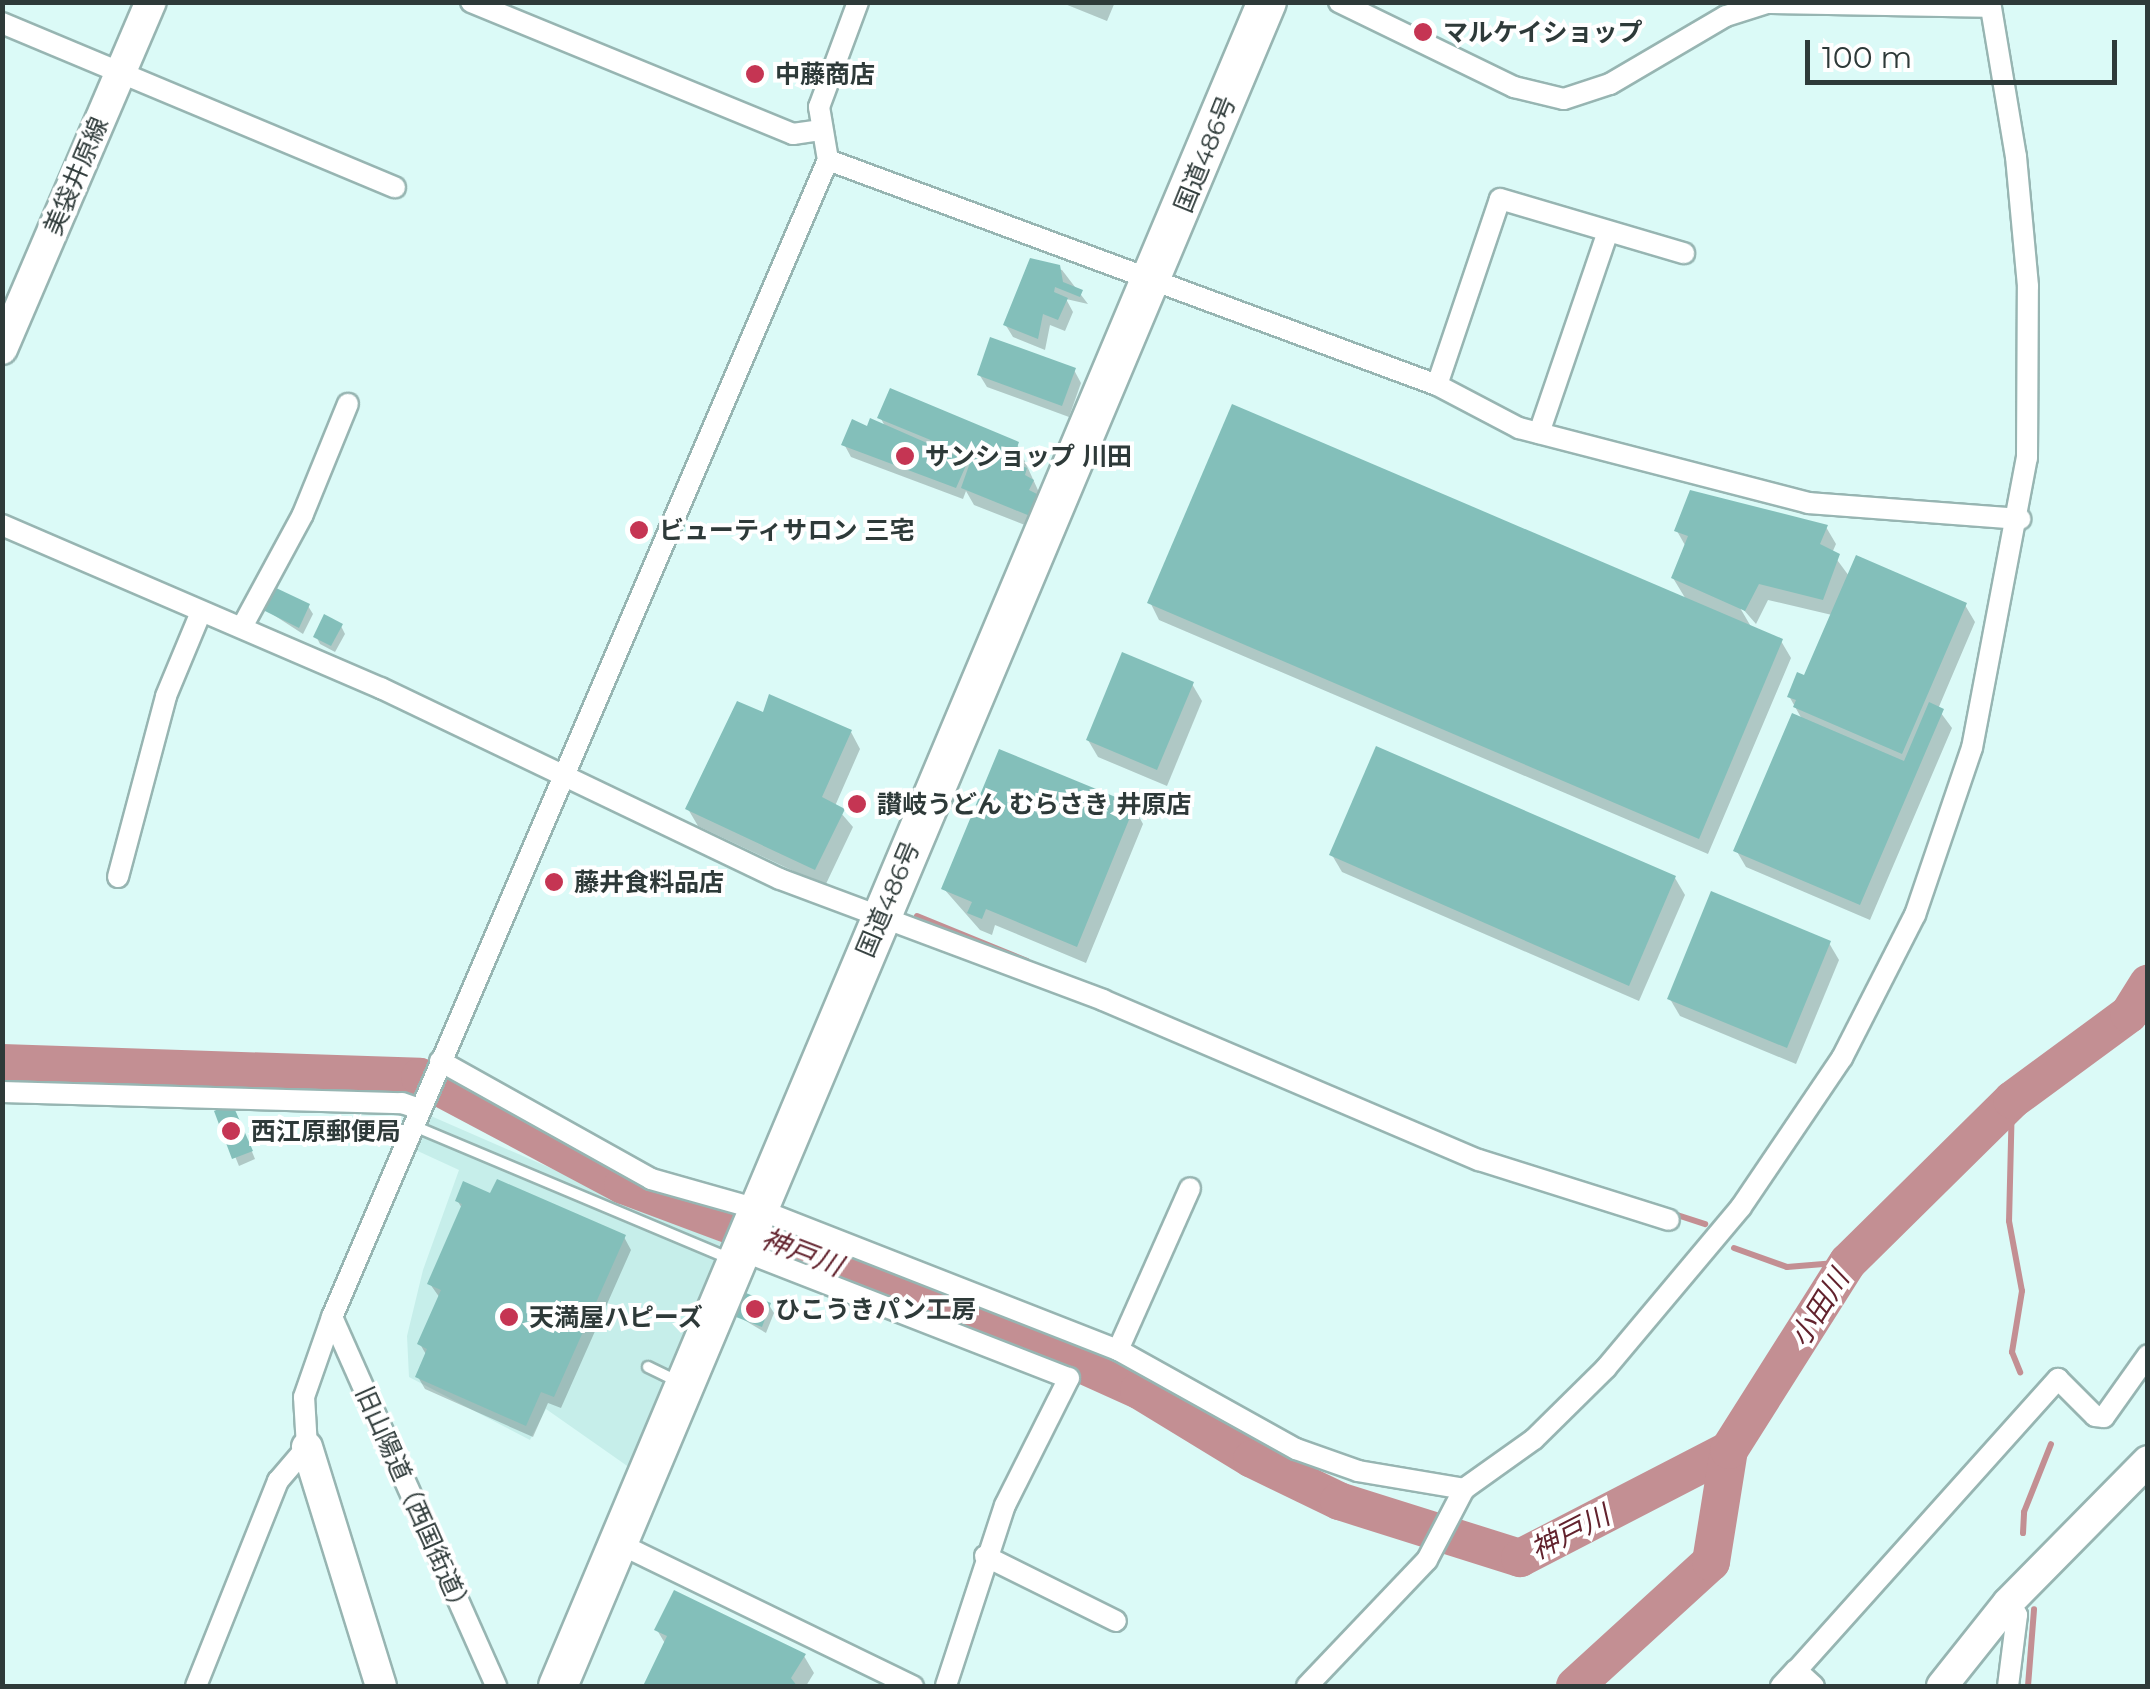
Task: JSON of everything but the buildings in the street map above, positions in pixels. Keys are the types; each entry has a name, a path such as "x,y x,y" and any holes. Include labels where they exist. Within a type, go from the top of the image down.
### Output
{"highway":[{"name":"国道486号","path":"558,1686 1267,2"}],"street":[{"name":"美袋井原線","path":"2,349 150,2"},
{"path":"471,2 793,134 822,130"},
{"path":"381,1686 307,1447 304,1397 332,1317 438,1064 828,160 822,130 826,81 858,2"},
{"path":"1307,1686 1431,1552 1460,1495 1534,1439 1666,1302 1772,1164 1871,1008 1915,915 1972,748 2020,519 2030,378 2028,286 2016,157 1990,5 1757,5 1726,16 1610,84 1564,99 1514,87 1339,2"},
{"path":"2,23 395,187"},
{"path":"828,160 1438,385 1539,433 1808,503 2020,519"},
{"path":"1438,385 1500,199 1684,252"},
{"path":"1539,433 1608,232"},
{"path":"242,628 303,514 348,404"},
{"path":"2,525 564,773 780,878 1103,1000 1478,1160 1669,1220"},
{"path":"118,877 166,696 201,612"},
{"path":"438,1064 652,1179 746,1236 1069,1378 985,1556 946,1686"},
{"path":"2,1092 402,1103 419,1111"},
{"path":"1118,1350 1190,1188"},
{"path":"746,1236 1118,1350 1296,1449 1358,1471 1460,1495"},
{"name":"旧山陽道（西国街道）","path":"332,1317 496,1686"},
{"path":"1814,1686 1788,1679 2058,1378 2095,1416 2104,1417 2148,1355"},
{"path":"196,1686 278,1481 307,1447"},
{"path":"1942,1686 2008,1603 2148,1461"},
{"path":"618,1542 913,1686"},
{"path":"985,1556 1116,1621"},
{"path":"2008,1603 2017,1615 2008,1686"}],"lane":[{"path":"419,1111 746,1236"},
{"path":"648,1367 684,1384"}],"shaded area":[{"path":"424,1113 730,1246 633,1470 546,1409 530,1440 409,1377 407,1336 423,1270 459,1170 409,1147"}],"waterway":[{"path":"917,916 1027,961"},
{"name":"小田川","path":"1575,1686 1711,1562 1729,1450 1848,1262 2012,1100 2129,1014 2148,983"},
{"name":"神戸川","path":"2,1063 420,1077 623,1185 986,1321 1139,1390 1252,1459 1339,1501 1520,1558 1729,1450"},
{"path":"2012,1100 2009,1221 2022,1291 2012,1352 2020,1372"},
{"path":"1671,1213 1705,1224"},
{"path":"1734,1248 1787,1267 1848,1262"},
{"path":"2023,1533 2024,1512 2051,1444"},
{"path":"2028,1686 2034,1609"}],"place":[{"name":"マルケイショップ","path":"1423,32"},
{"name":"中藤商店","path":"755,74"},
{"name":"サンショップ 川田","path":"905,456"},
{"name":"ビューティサロン 三宅","path":"639,530"},
{"name":"讃岐うどん むらさき 井原店","path":"857,804"},
{"name":"藤井食料品店","path":"554,882"},
{"name":"西江原郵便局","path":"231,1131"},
{"name":"ひこうきパン工房","path":"755,1309"},
{"name":"天満屋ハピーズ","path":"509,1317"}]}
